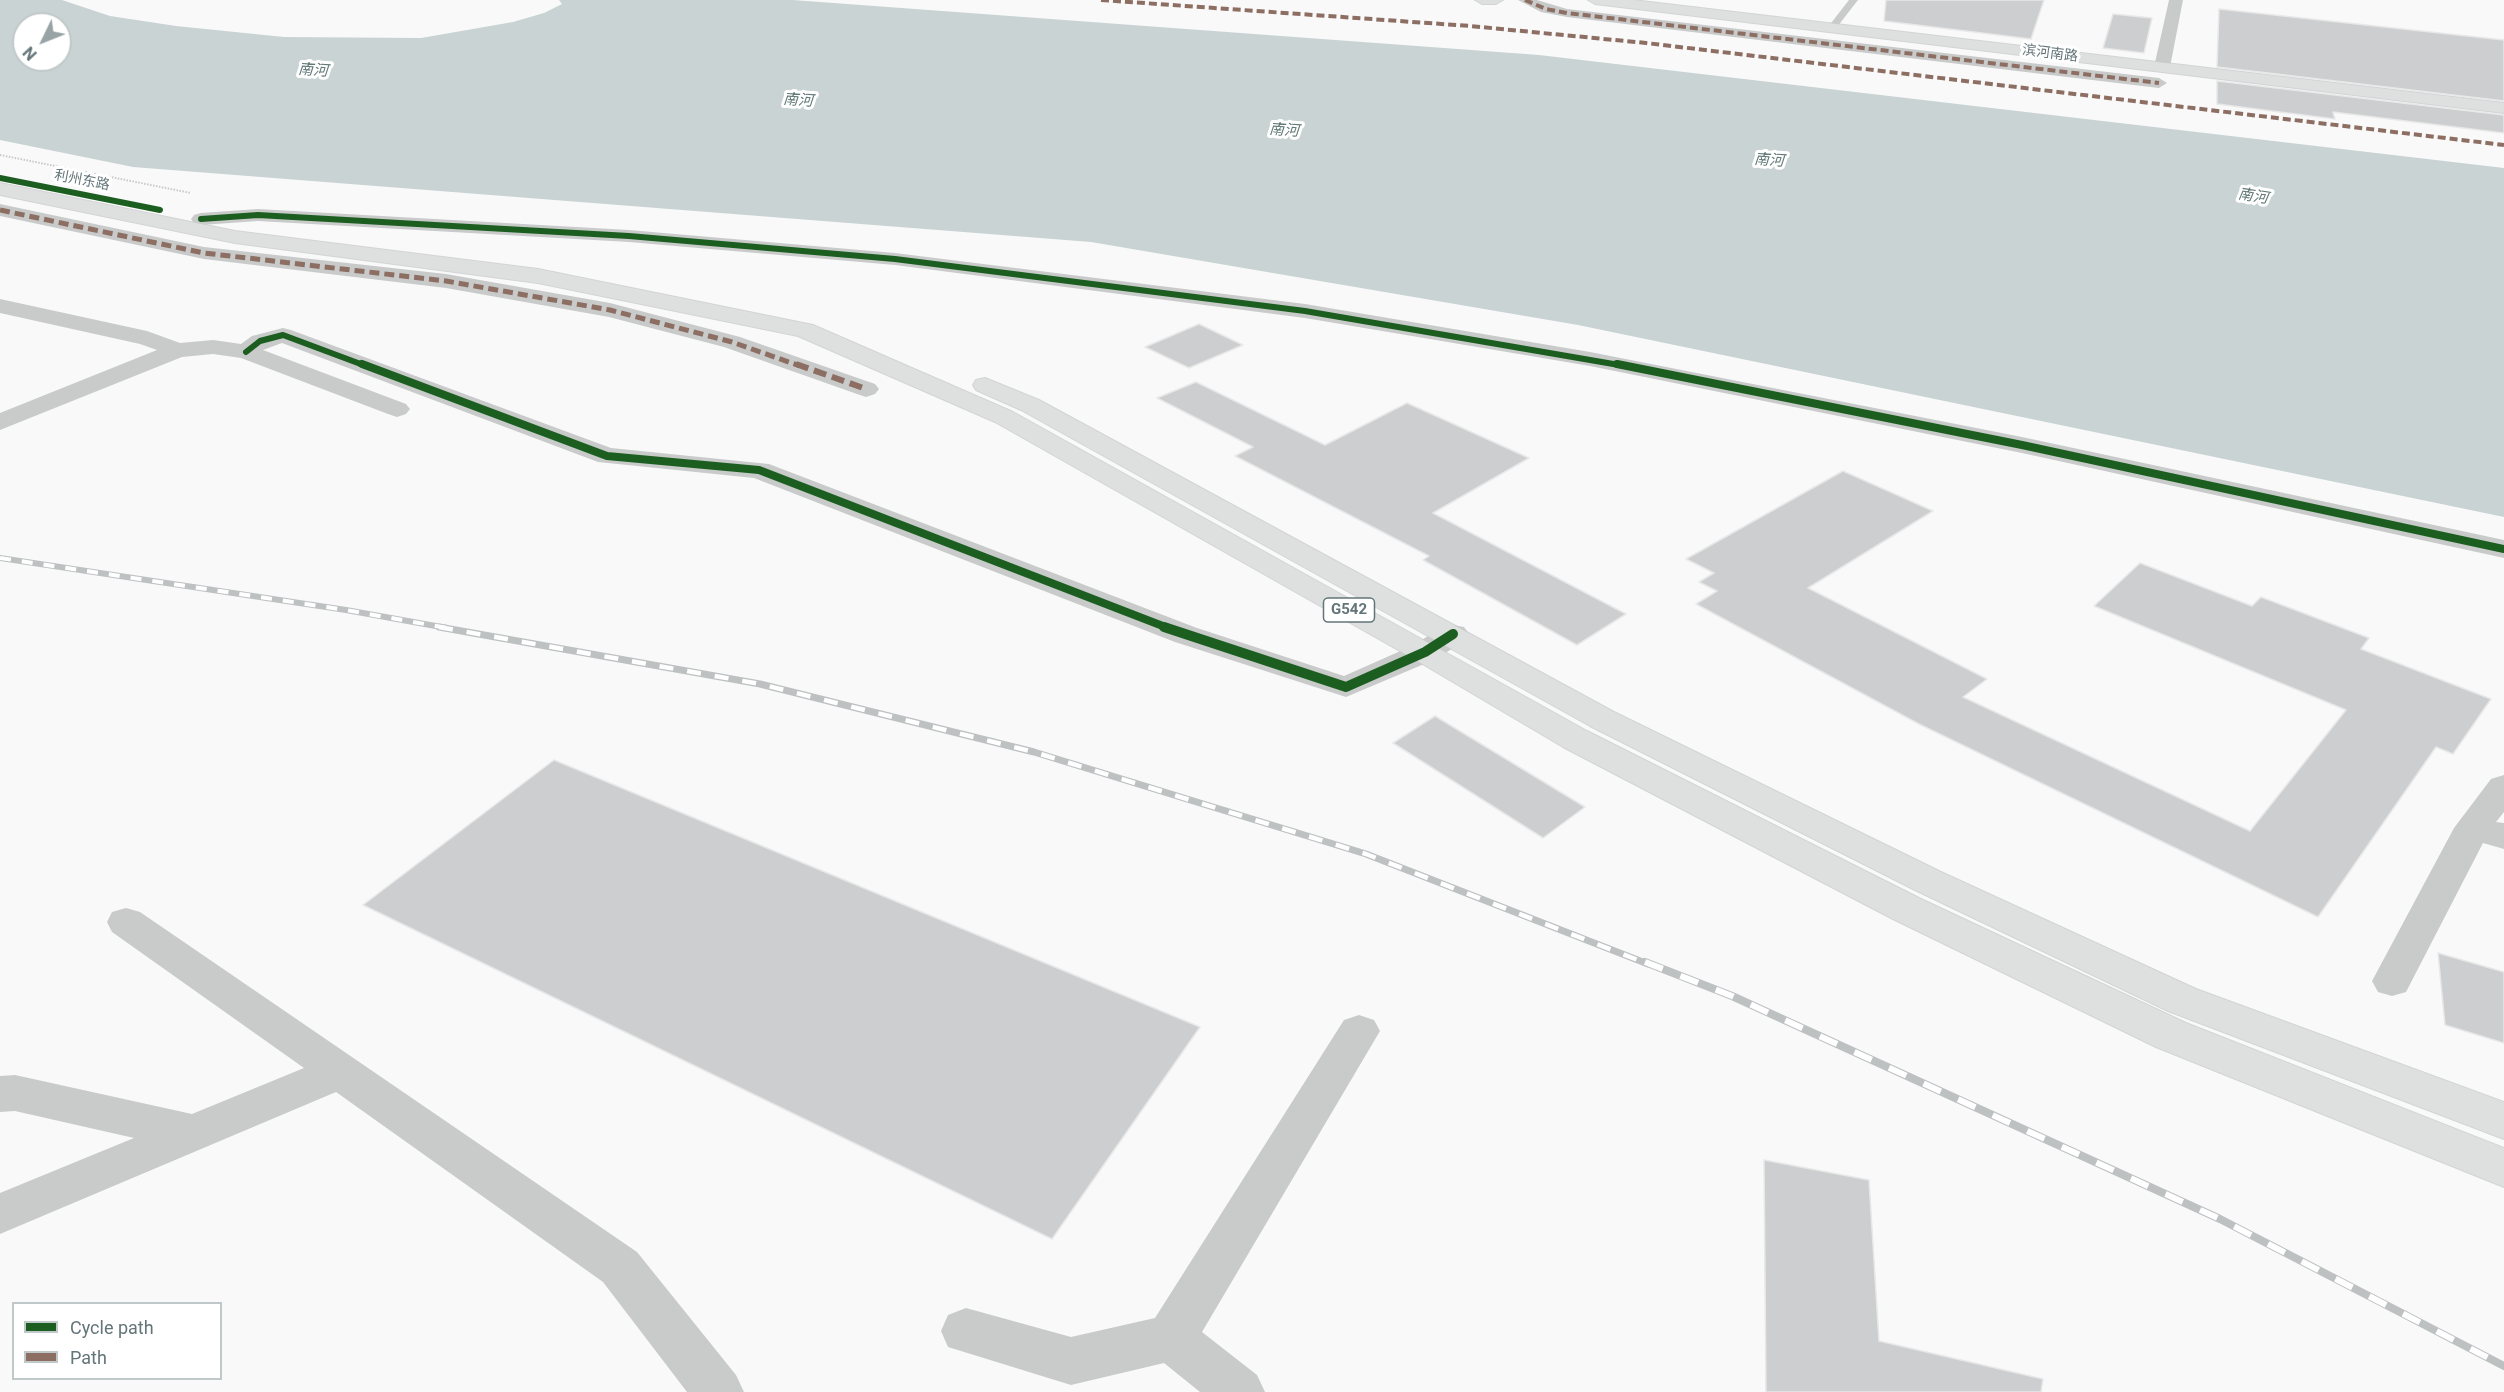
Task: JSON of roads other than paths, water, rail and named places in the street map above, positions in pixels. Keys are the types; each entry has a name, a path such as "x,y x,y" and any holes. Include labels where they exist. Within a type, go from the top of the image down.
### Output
{"main road":[{"path":"1482,0 1496,0"},
{"name":"滨河南路","path":"1595,0 1831,28 2160,75 2504,108"},
{"name":"利州东路","path":"0,178 152,214"},
{"name":"利州东路","path":"0,189 152,214"},
{"name":"G542","path":"152,214 338,238 557,262 828,318 1030,405 1453,634 1602,719 1928,881 2161,990 2504,1121"},
{"name":"G542","path":"152,214 235,237 538,276 805,330 1004,417 1425,652 1575,739 1907,909 2171,1035 2504,1168"}],"street":[{"path":"1525,0 1546,9 1567,13 2160,75 2176,0"},
{"path":"0,210 204,253 446,281 610,310 732,342 866,389"},
{"path":"201,219 258,215 628,236 895,259 1305,311 1590,359 2022,445 2504,549"},
{"path":"338,238 370,221"},
{"path":"0,306 147,338 178,350"},
{"path":"246,352 260,341 283,335 608,456 759,470 1186,635 1346,687 1425,652 1453,634"},
{"path":"0,422 178,350 213,347 246,352 397,409"},
{"path":"2392,981 2488,832 2504,787"},
{"path":"126,922 620,1267 718,1392"},
{"path":"966,1331 1071,1361 1171,1338 1359,1031"},
{"path":"0,1214 342,1071"},
{"path":"0,1094 15,1093 193,1133"},
{"path":"1171,1338 1239,1392"}],"lane":[{"path":"1831,28 1854,0"}],"water":[{"name":"南河","path":"0,0 62,0 110,16 176,26 284,37 421,38 513,22 544,13 562,4 559,0 793,0 1539,55 2504,168 2504,517 1578,325 1091,242 133,167 0,140"}],"railway":[{"path":"0,558 346,610 447,628"},
{"path":"439,627 760,684 1034,752 1366,854 1648,964"},
{"path":"1645,962 1732,996 2220,1219 2504,1366"}]}
